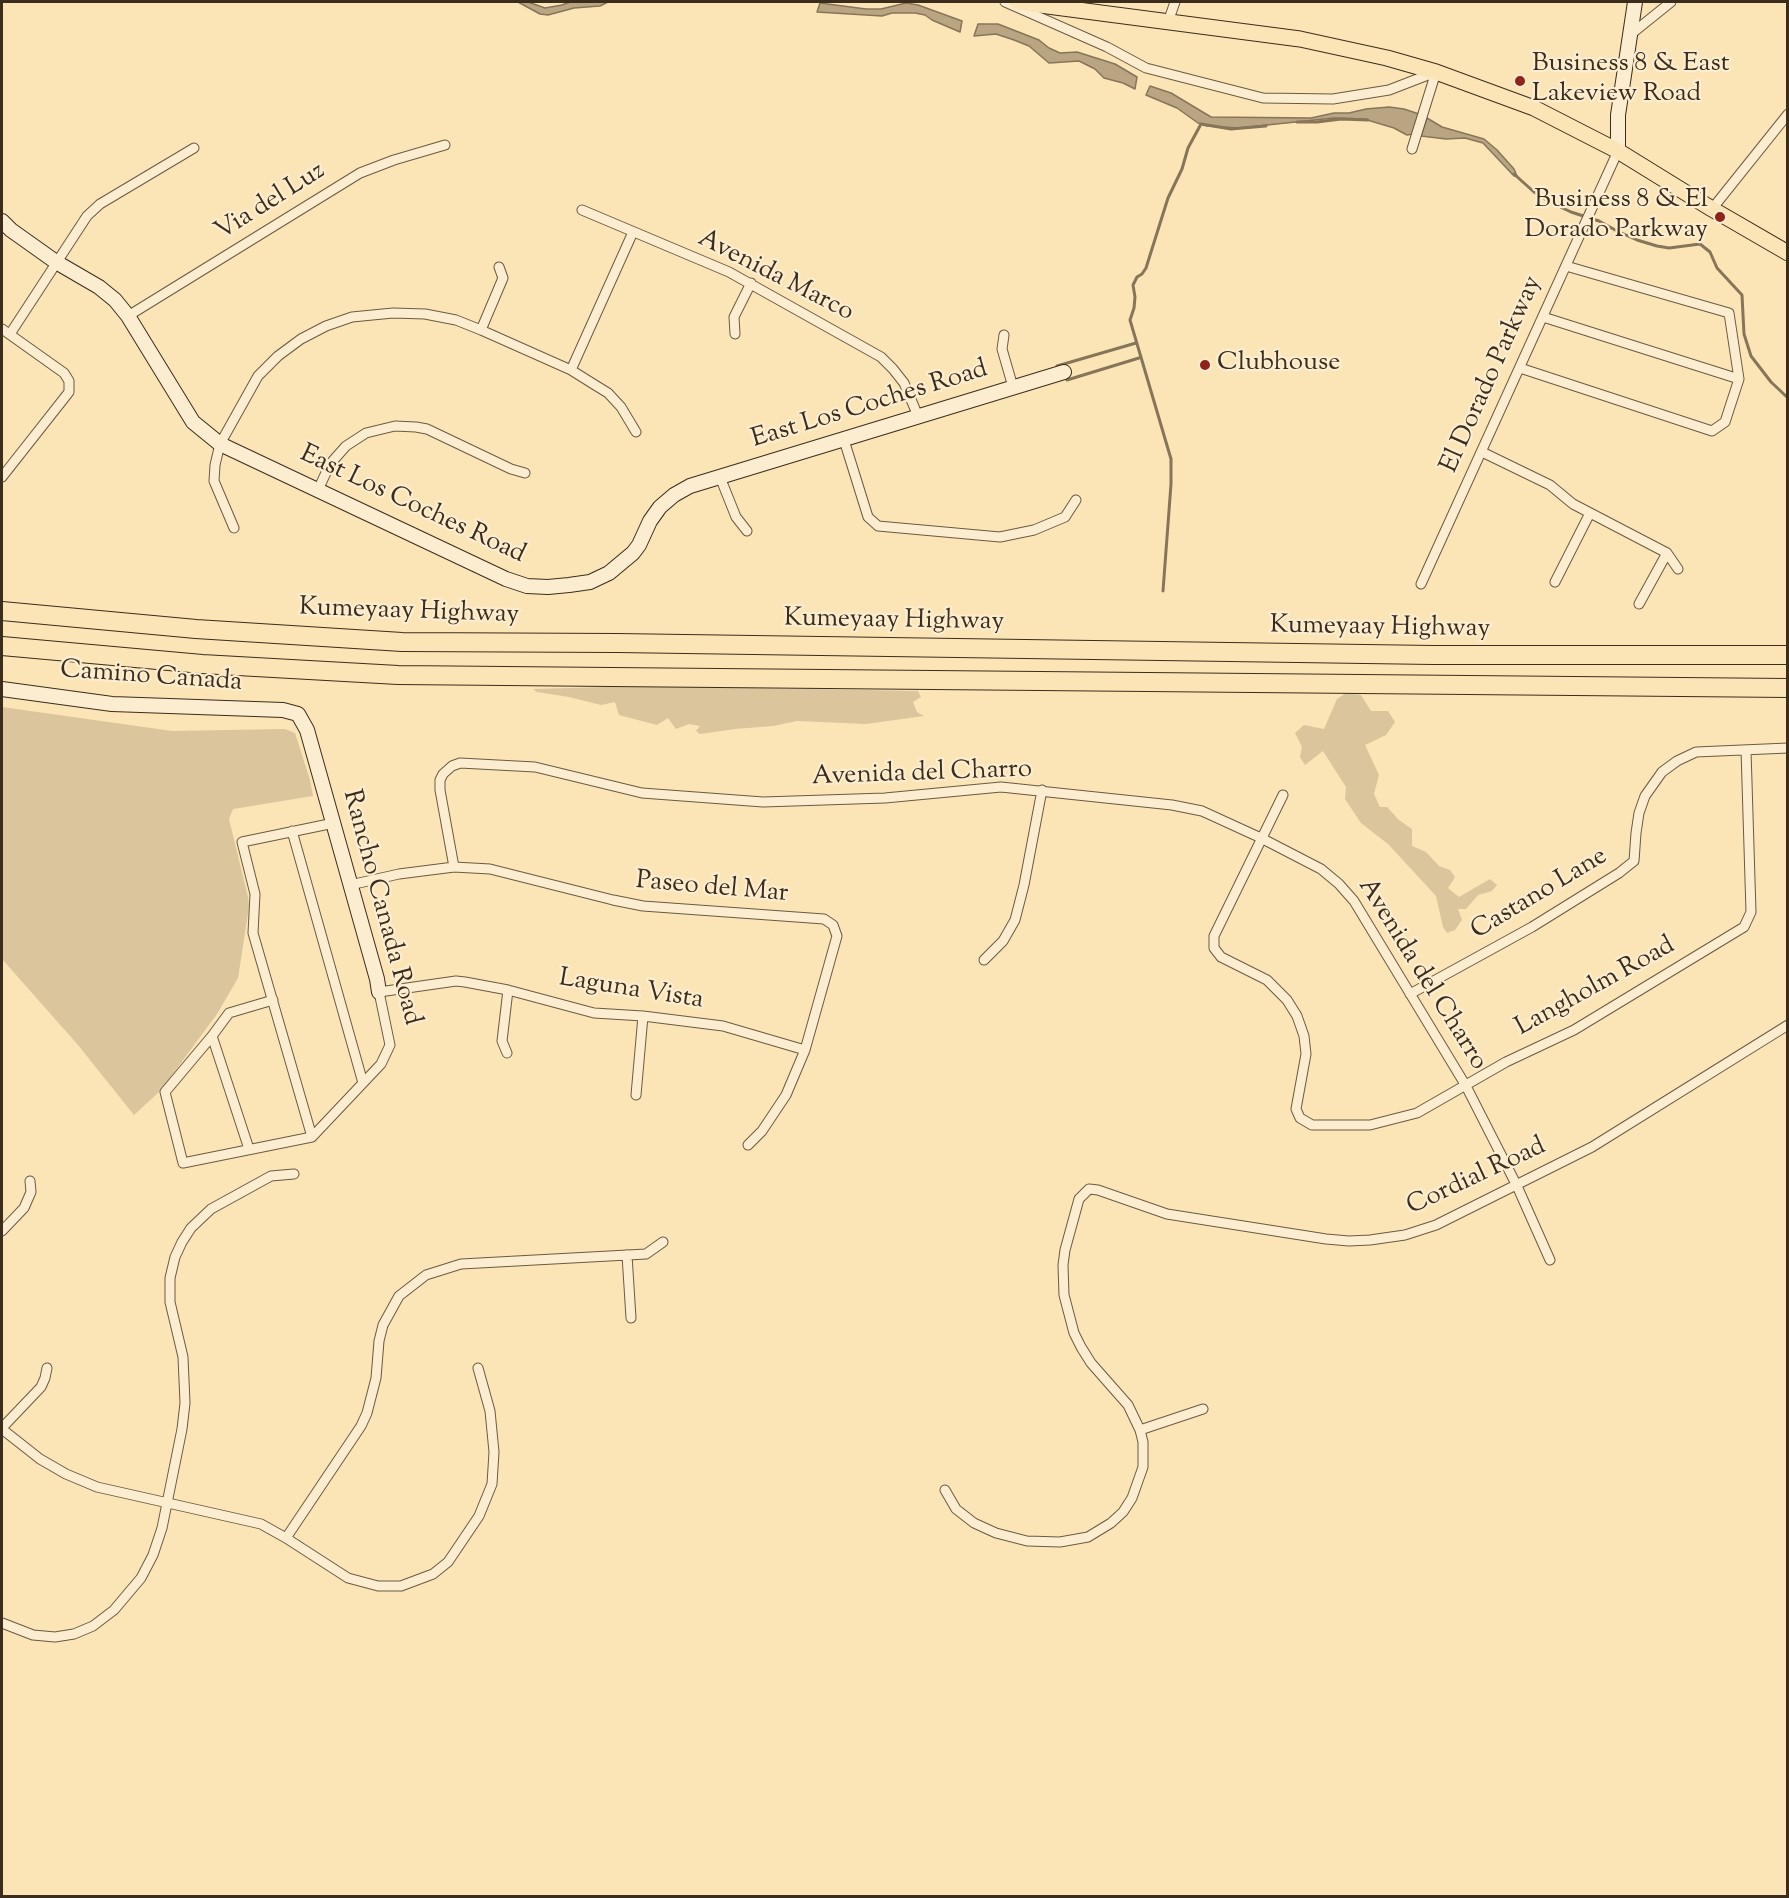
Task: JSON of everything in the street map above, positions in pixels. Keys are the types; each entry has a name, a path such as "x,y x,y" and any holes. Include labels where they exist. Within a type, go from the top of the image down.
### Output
{"highway":[{"name":"Kumeyaay Highway","path":"2,611 196,629 402,642 1433,656 1788,655"},
{"path":"2,646 201,664 398,675 1788,688"}],"main road":[{"path":"1017,2 1300,39 1387,58 1436,72 1534,108 1618,151 1788,253"}],"street":[{"path":"1005,2 1107,47 1146,68 1263,98 1333,99 1389,90 1436,72"},
{"path":"1168,22 1175,2"},
{"path":"1618,151 1617,115 1635,2"},
{"path":"1630,35 1671,2"},
{"path":"1412,149 1436,72"},
{"path":"1712,209 1788,114"},
{"name":"Via del Luz","path":"128,316 360,173 445,145"},
{"path":"2,477 69,392 69,381 64,373 6,331 87,216 100,204 194,148"},
{"name":"El Dorado Parkway","path":"1421,584 1618,151"},
{"name":"Avenida Marco","path":"582,210 729,272 881,357 904,383 918,416"},
{"name":"East Los Coches Road","path":"2,221 56,262 107,293 128,316 193,422 220,444 506,579 527,586 548,587 590,582 609,573 633,553 655,514 667,501 690,486 1064,372"},
{"path":"571,370 633,232"},
{"path":"1520,368 1712,431 1725,422 1739,379 1729,313 1566,266"},
{"path":"481,330 503,278 498,267"},
{"path":"735,334 734,317 751,284"},
{"path":"234,528 214,482 215,465 220,444 258,376 290,347 326,326 352,317 409,313 456,320 481,330 571,370 608,393 621,407 636,432"},
{"path":"1543,316 1739,379"},
{"path":"1004,335 1002,349 1013,387"},
{"path":"318,490 330,464 346,446 366,433 394,426 427,429 511,470 525,472"},
{"path":"844,440 867,517 878,526 1000,537 1034,530 1065,517 1076,500"},
{"path":"1482,452 1550,485 1574,504 1667,553 1678,569"},
{"path":"720,477 736,517 747,531"},
{"path":"1555,582 1590,513"},
{"path":"1639,604 1667,553"},
{"name":"Camino Canada","path":"2,689 112,704 283,710 298,714"},
{"name":"Rancho Canada Road","path":"298,714 307,730 334,823 377,979 390,1045 381,1064 312,1137"},
{"path":"1746,750 1788,748"},
{"name":"Castano Lane","path":"1410,994 1532,927 1634,861 1636,833 1645,796 1662,772 1677,760 1696,752 1746,750"},
{"name":"Langholm Road","path":"1261,838 1214,936 1215,948 1221,957 1267,980 1287,1000 1297,1016 1304,1036 1306,1054 1296,1109 1300,1118 1312,1125 1370,1125 1417,1113 1506,1062 1574,1030 1744,927 1750,912 1746,750"},
{"name":"Avenida del Charro","path":"454,867 440,780 452,766 460,763 535,767 642,793 763,802 885,798 1001,787 1172,805 1202,811 1321,869 1339,884 1360,910 1466,1086 1517,1185 1550,1260"},
{"path":"984,960 1004,941 1015,920 1042,790"},
{"path":"1261,838 1283,795"},
{"path":"273,1000 229,1013 165,1092 183,1163 312,1137 254,933 255,894 242,842 334,823"},
{"path":"292,831 363,1083"},
{"name":"Paseo del Mar","path":"350,885 399,874 454,867 490,869 643,906 824,919 833,926 837,936 805,1050 786,1095 762,1131 748,1145"},
{"name":"Laguna Vista","path":"379,992 456,981 508,990 594,1012 723,1026 805,1050"},
{"path":"507,1053 501,1041 508,990"},
{"path":"636,1095 643,1016"},
{"name":"Cordial Road","path":"1140,1430 1128,1405 1091,1363 1081,1347 1074,1333 1064,1295 1065,1250 1079,1199 1089,1189 1167,1214 1326,1239 1370,1240 1405,1234 1436,1225 1592,1147 1788,1025"},
{"path":"212,1036 249,1149"},
{"path":"2,1623 33,1635 74,1634 102,1619 124,1599 148,1566 162,1528 185,1403 183,1357 170,1302 170,1278 175,1257 191,1228 211,1209 271,1176 294,1174"},
{"path":"2,1231 24,1208 31,1192 30,1181"},
{"path":"286,1538 364,1419 376,1378 379,1341 383,1325 399,1296 426,1275 461,1264 646,1254 663,1242"},
{"path":"627,1255 631,1318"},
{"path":"47,1368 41,1387 2,1429 40,1459 66,1474 97,1487 261,1524 340,1575 367,1584 401,1586 433,1574 448,1562 479,1516 492,1484 494,1452 490,1411 478,1368"},
{"path":"945,1490 956,1509 974,1523 996,1533 1027,1541 1060,1542 1088,1537 1117,1517 1132,1498 1143,1467 1143,1442 1140,1430 1203,1409"}],"shaded area":[{"path":"518,2 528,2 545,8 570,2 608,2 600,6 574,8 548,15 540,14"},
{"path":"820,3 881,9 906,3 962,21 960,32 925,15 892,13 882,16 817,12"},
{"path":"978,24 998,24 1039,40 1060,53 1077,52 1115,64 1137,77 1135,89 1104,78 1095,69 1079,61 1049,63 1029,46 1014,40 996,34 974,36"},
{"path":"1150,86 1171,93 1211,117 1311,118 1389,107 1419,114 1413,134 1407,135 1394,128 1364,119 1334,118 1238,128 1207,126 1198,123 1177,108 1146,95"},
{"path":"1427,118 1442,127 1484,139 1514,169 1517,176 1514,176 1483,143 1465,138 1446,139 1421,136"},
{"path":"644,686 918,691 921,697 913,702 917,712 924,716 866,724 797,721 700,734 696,731 700,726 689,724 676,729 668,718 657,725 619,715 615,702 601,705 537,692 533,689"},
{"path":"1346,693 1361,695 1371,711 1388,711 1395,722 1386,735 1365,745 1379,775 1374,794 1380,807 1387,807 1399,820 1412,829 1412,846 1426,852 1439,866 1450,870 1455,877 1448,888 1459,897 1490,879 1497,885 1492,891 1478,895 1466,909 1458,909 1462,920 1455,930 1447,933 1443,927 1436,896 1388,844 1361,823 1345,799 1346,787 1323,751 1305,765 1300,757 1302,747 1295,733 1304,725 1324,729 1337,699"},
{"path":"2,707 172,731 285,729 295,733 313,796 233,809 229,819 249,907 238,978 217,1014 161,1090 134,1115 78,1045 2,959"}],"waterway":[{"path":"1297,122 1368,120"},
{"path":"1163,591 1171,459 1130,320 1135,297 1133,285 1146,268 1168,198 1182,169 1188,148 1201,124 1231,129 1266,126"},
{"path":"1514,174 1534,192 1550,202 1599,221 1637,240 1669,248 1700,244 1710,252 1717,268 1742,295 1744,334 1751,356 1771,382 1788,398"},
{"path":"1057,366 1136,343"},
{"path":"1067,380 1139,358"}],"place":[{"name":"Business 8 & East Lakeview Road","path":"1520,81"},
{"name":"Business 8 & El Dorado Parkway","path":"1720,217"},
{"name":"Clubhouse","path":"1205,365"}]}
